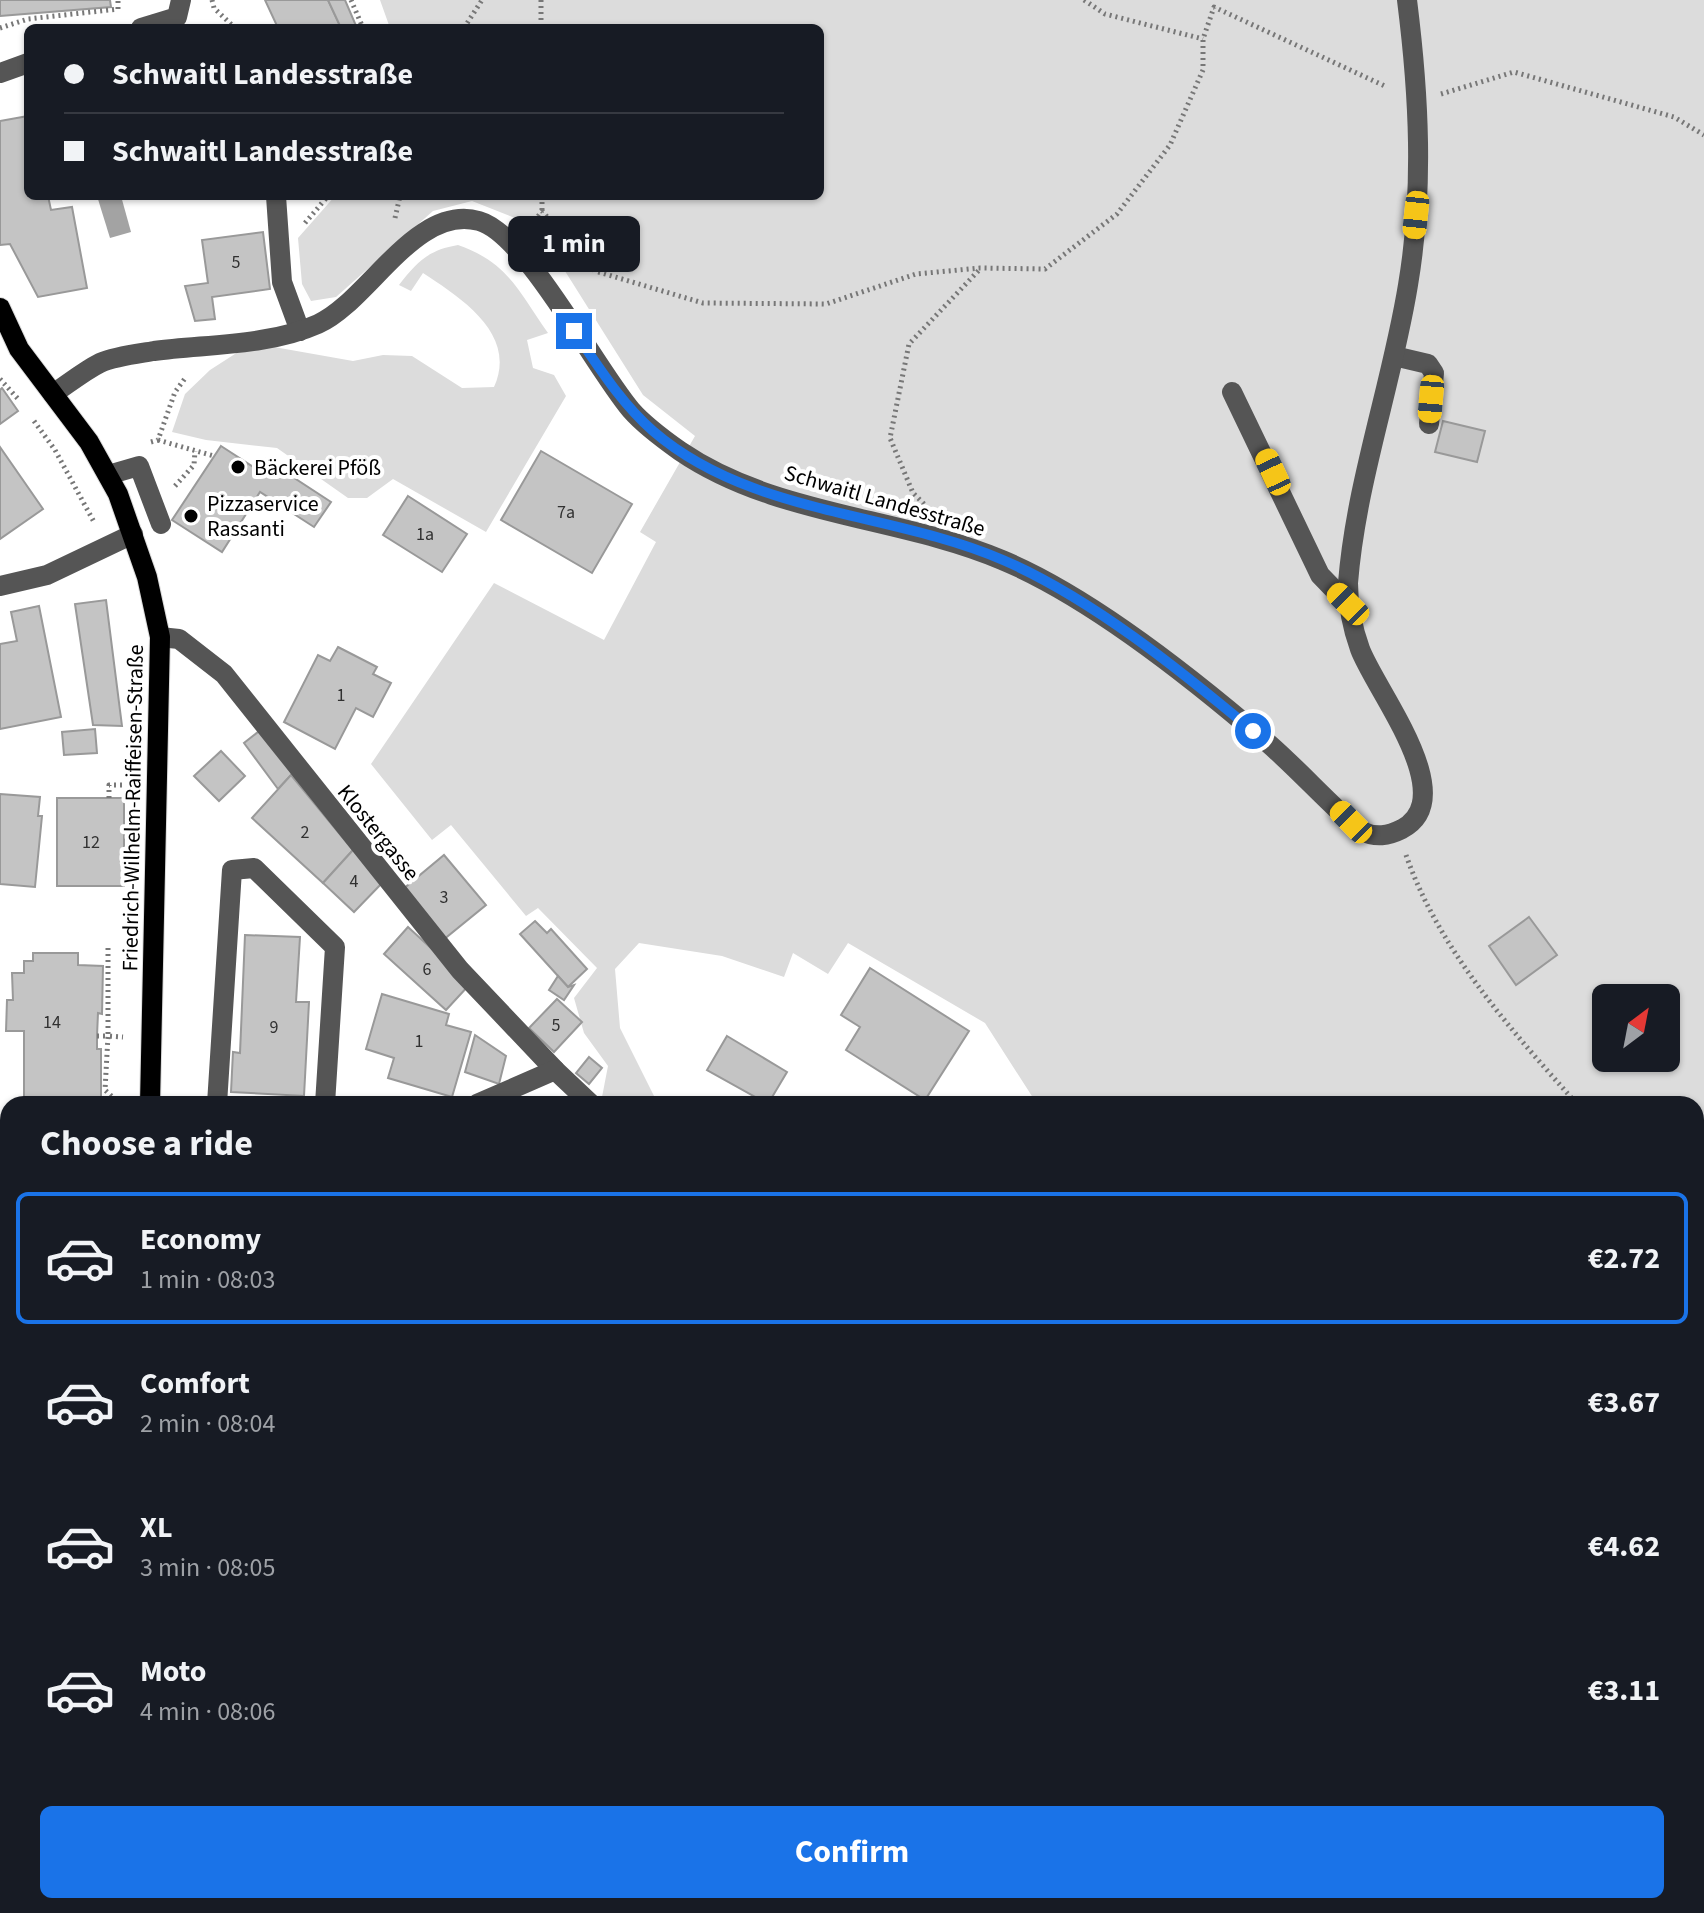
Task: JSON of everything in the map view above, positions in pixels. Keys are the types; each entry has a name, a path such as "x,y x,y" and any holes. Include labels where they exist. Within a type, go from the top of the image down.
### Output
{"main road":[{"name":"Friedrich-Wilhelm-Raiffeisen-Straße","path":"0,308 19,349 89,442 108,475 133,534 160,637 150,1096"},
{"name":"Friedrich-Wilhelm-Raiffeisen-Straße","path":"0,336 19,349"}],"street":[{"path":"154,24 177,17 181,0"},
{"path":"1398,831 1408,826 1419,811 1424,783 1405,734 1361,652 1348,604 1350,560 1409,283 1416,215 1420,167 1407,0"},
{"path":"0,73 24,64"},
{"path":"276,200 282,282 300,331"},
{"path":"53,394 101,363 128,355 300,331 340,311 406,246 442,224 478,221 516,245"},
{"name":"Schwaitl Landesstraße","path":"516,245 632,411 682,452 714,471 785,498 971,548 1022,569 1077,601 1219,703 1361,831 1380,836 1398,831"},
{"path":"1394,356 1428,364 1434,373 1429,424"},
{"path":"1232,392 1320,575 1348,604"},
{"path":"108,475 139,466 161,524"},
{"path":"0,586 47,575 133,534"},
{"name":"Klostergasse","path":"160,637 179,639 224,674 460,970 583,1096"},
{"path":"218,1096 232,870 254,868 335,947 326,1096"},
{"path":"495,1096 555,1070"}],"path":[{"path":"0,28 28,19 118,9 118,0"},
{"path":"212,0 214,8 231,24"},
{"path":"351,0 361,24"},
{"path":"467,24 482,0"},
{"path":"541,0 541,24"},
{"path":"1084,0 1105,14 1203,39"},
{"path":"542,211 595,271 703,303 826,304 916,274 980,268 1045,269 1117,214 1170,145 1203,70 1203,39 1214,7 1417,101 1514,72 1674,117 1704,135"},
{"path":"516,245 542,211 542,200"},
{"path":"932,511 913,493 890,438 909,344 980,268"},
{"path":"158,440 175,392 194,366"},
{"path":"0,379 21,402"},
{"path":"29,414 85,502"},
{"path":"151,442 158,440 214,456"},
{"path":"167,495 194,465 195,451"},
{"path":"109,798 109,785 134,785"},
{"path":"1398,831 1414,877 1460,961 1570,1096"},
{"path":"108,948 105,1090 111,1096"},
{"path":"97,1036 129,1037"}],"shaded area":[{"path":"380,0 1704,0 1704,1096 1032,1096 985,1023 848,943 828,974 793,953 784,977 722,956 639,943 615,969 620,1028 654,1096 602,1096 608,1066 584,1033 574,998 597,968 538,908 526,916 451,825 432,840 371,764 494,583 604,640 656,542 640,532 695,436 643,395 553,252 515,218 472,201 433,211 336,297 311,301 302,284 298,238 331,200 824,200 824,24 389,24"},
{"path":"98,200 122,200 131,232 110,238"},
{"path":"458,245 489,260 520,291 548,333 527,340 533,368 554,375 566,396 486,532 393,479 367,498 348,498 277,448 206,440 172,432 185,394 210,370 238,352 274,347 353,361 383,355 412,356 462,388 494,387 499,368 498,350 482,320 454,294 423,273 411,291 399,285 424,258"}],"building":[{"path":"0,0 110,0 111,7 0,16"},
{"path":"265,0 328,0 339,24 276,24"},
{"path":"328,0 345,0 355,24 339,24"},
{"path":"24,117 24,200 49,200 51,210 72,207 87,288 38,297 10,244 0,245 0,121"},
{"path":"263,232 270,289 212,297 215,319 195,321 185,286 208,283 202,240"},
{"path":"2,388 18,411 0,424 0,390"},
{"path":"1443,421 1485,431 1477,462 1435,452"},
{"path":"221,446 258,470 265,459 331,502 314,527 260,492 222,552 172,520"},
{"path":"0,447 43,509 0,539"},
{"path":"541,451 632,504 592,573 501,520"},
{"path":"408,496 467,534 442,572 383,535"},
{"path":"106,600 122,726 93,725 75,604"},
{"path":"39,606 61,717 0,729 0,644 17,641 11,612"},
{"path":"338,647 377,667 373,674 391,683 373,717 356,708 335,749 284,722 318,655 330,661"},
{"path":"263,728 297,781 291,775 278,789 244,743"},
{"path":"95,729 97,753 64,755 62,732"},
{"path":"221,751 245,776 219,801 194,776"},
{"path":"291,775 353,850 323,883 252,818"},
{"path":"0,794 40,797 38,816 42,816 35,887 0,884"},
{"path":"57,798 124,798 124,886 57,886"},
{"path":"353,850 385,880 354,912 323,883"},
{"path":"444,855 486,905 443,940 402,890"},
{"path":"1529,917 1557,955 1516,985 1489,946"},
{"path":"535,921 547,933 551,929 587,969 568,987 520,934"},
{"path":"408,927 470,984 446,1010 384,954"},
{"path":"245,935 300,937 296,1002 309,1002 304,1096 231,1092 233,1052 240,1053"},
{"path":"33,953 78,953 78,965 103,966 102,1014 98,1013 97,1036 97,1049 101,1049 101,1096 24,1096 24,1031 6,1031 7,1000 13,1000 12,973 24,973 24,961 33,961"},
{"path":"870,968 969,1031 928,1096 919,1096 846,1050 860,1027 841,1015"},
{"path":"558,976 568,987 574,985 564,1000 549,990"},
{"path":"382,994 449,1014 446,1025 471,1032 452,1096 388,1078 394,1058 366,1049"},
{"path":"557,999 582,1022 554,1052 529,1028"},
{"path":"475,1035 506,1056 499,1084 465,1072"},
{"path":"727,1036 787,1072 773,1096 754,1096 707,1070"},
{"path":"589,1057 602,1068 589,1084 576,1073"}],"place":[{"name":"Bäckerei Pföß","path":"238,467"},
{"name":"Pizzaservice Rassanti","path":"191,516"}],"route":[{"path":"574,331 632,411 654,432 714,471 785,498 971,548 1022,569 1077,601 1149,650 1253,731"}]}
